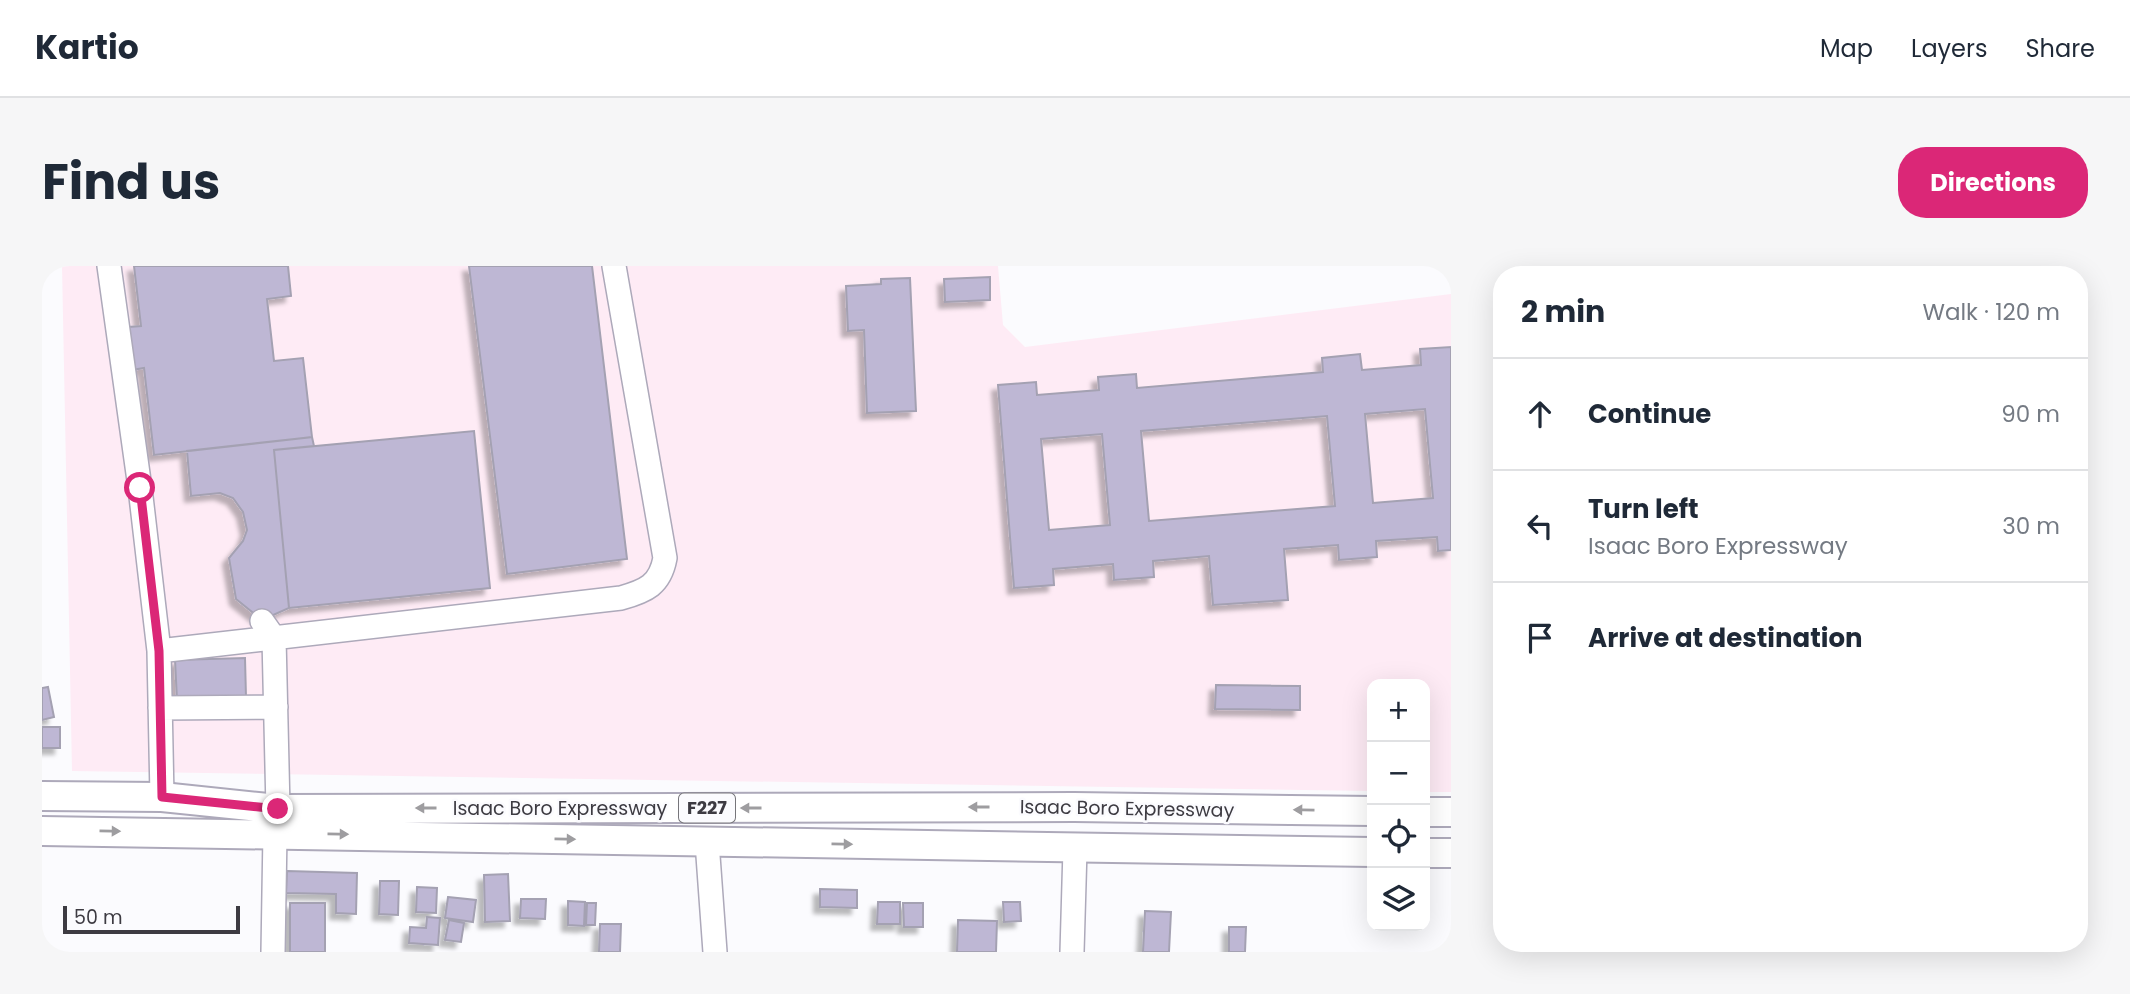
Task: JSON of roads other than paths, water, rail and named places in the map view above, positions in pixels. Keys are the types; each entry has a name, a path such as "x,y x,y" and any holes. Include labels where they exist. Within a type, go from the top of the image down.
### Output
{"main road":[{"name":"Isaac Boro Expressway","path":"42,796 162,797 277,821 707,842 1367,852"},
{"name":"Isaac Boro Expressway","path":"42,831 277,821 1074,807 1367,811"},
{"path":"1430,812 1451,812"},
{"path":"1430,853 1451,853"}],"street":[{"path":"108,266 159,651 162,797"},
{"path":"159,651 268,630 621,598 648,591 662,574 665,558 614,266"},
{"path":"268,630 275,706 277,821 273,952"},
{"path":"160,708 275,706"},
{"path":"707,842 715,952"},
{"path":"1072,952 1075,849"}]}
